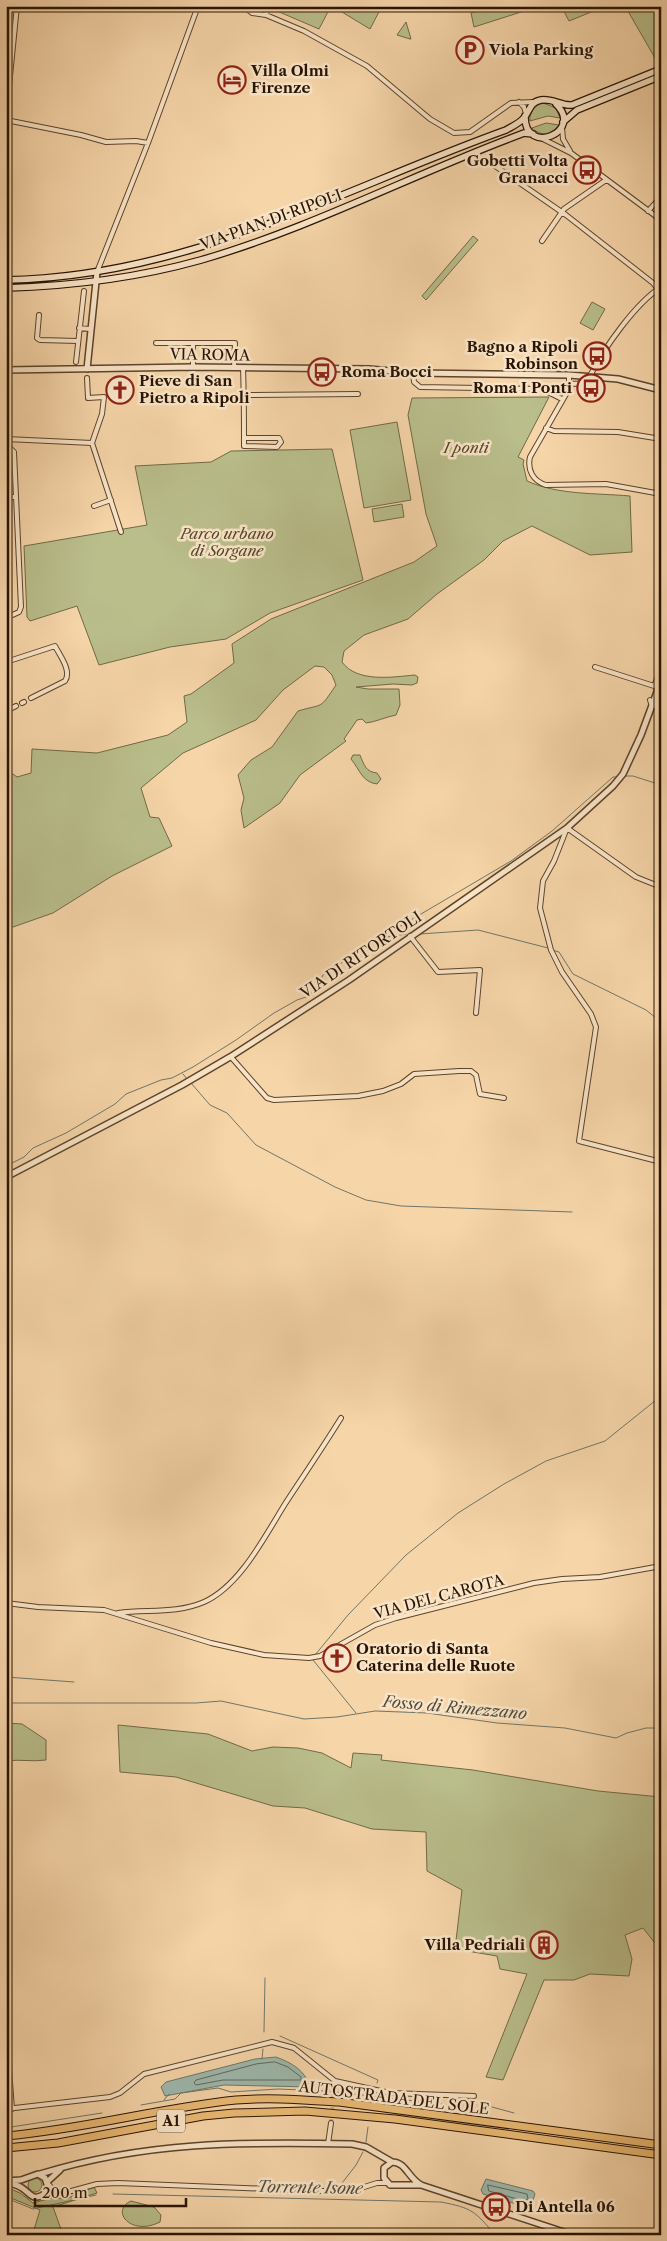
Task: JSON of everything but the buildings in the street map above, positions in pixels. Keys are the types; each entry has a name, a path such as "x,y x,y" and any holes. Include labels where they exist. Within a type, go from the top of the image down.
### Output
{"highway":[{"name":"AUTOSTRADA DEL SOLE","path":"6,2136 72,2129 238,2100 302,2100 366,2105 661,2145"},
{"name":"AUTOSTRADA DEL SOLE","path":"6,2148 58,2143 203,2116 305,2111 395,2119 661,2155"}],"main road":[{"path":"535,102 546,100 556,104 572,105 661,69"},
{"name":"VIA PIAN DI RIPOLI","path":"6,288 96,282 173,267 242,247 503,141 524,134 553,136 577,110 661,76"},
{"name":"VIA PIAN DI RIPOLI","path":"6,280 97,272 173,256 234,238 506,130 519,122 526,115 529,107 535,102"},
{"path":"556,104 562,111 562,125"},
{"path":"526,115 526,126 536,136"}],"street":[{"path":"6,116 17,6"},
{"path":"87,369 97,272 148,143 198,6"},
{"path":"243,6 252,13 266,16 304,31 367,66 435,122 454,132 470,132 509,104 535,102"},
{"path":"266,16 268,6"},
{"path":"519,102 524,107 526,115"},
{"path":"6,120 106,142 136,141 148,143"},
{"path":"562,125 563,139 572,153"},
{"path":"536,136 572,153 661,220"},
{"path":"488,160 562,213 659,288 661,293"},
{"path":"542,241 562,213 573,202 606,180"},
{"path":"648,210 661,197"},
{"path":"590,376 609,343 650,295 659,288"},
{"path":"76,362 84,291"},
{"path":"39,315 37,338 40,340 78,341"},
{"path":"79,328 90,329"},
{"path":"156,343 234,344 234,368"},
{"path":"193,343 193,367"},
{"name":"VIA ROMA","path":"6,370 193,367 369,369 413,373 569,375 599,376 661,390"},
{"path":"243,368 244,446 277,447 280,445 280,438 244,438"},
{"path":"413,373 414,382 420,387 542,389 562,399"},
{"path":"569,375 569,388 529,461 530,471 538,482 553,486 606,484 661,494"},
{"path":"569,384 592,384 599,376"},
{"path":"88,378 88,398 104,397 102,414 92,443 121,532"},
{"path":"244,396 358,394"},
{"path":"546,428 554,431 618,432 661,439"},
{"path":"6,439 92,443"},
{"path":"6,444 14,452 14,497 20,556 21,610 6,618"},
{"path":"6,497 14,497"},
{"path":"94,506 110,500"},
{"path":"6,662 55,646 68,672 67,678 65,681 32,698"},
{"path":"595,667 654,686 661,670"},
{"name":"VIA DI RITORTOLI","path":"6,1177 182,1085 231,1056 349,980 567,828 614,786 623,774 629,764 661,681"},
{"path":"651,708 661,705"},
{"path":"8,710 16,706"},
{"path":"661,887 636,878 567,828 554,861 542,881 540,908 550,950 562,972 591,1014 596,1027 579,1141 661,1162"},
{"path":"410,936 438,972 480,970 476,1014"},
{"path":"231,1056 267,1098 274,1100 358,1096 401,1084 414,1074 459,1071 471,1071 476,1075 480,1094 504,1098"},
{"name":"VIA DEL CAROTA","path":"116,1613 131,1611 153,1612 194,1606 206,1601 223,1588 247,1564 341,1418"},
{"name":"VIA DEL CAROTA","path":"6,1603 38,1607 104,1610 158,1628 264,1655 309,1658 320,1656 375,1625 396,1618 534,1584 562,1579 600,1577 661,1566"},
{"path":"6,2028 12,2109"},
{"path":"6,2109 110,2097 120,2093 144,2074 272,2042 294,2048 336,2081 390,2093 474,2096"},
{"path":"334,2090 336,2081"},
{"path":"328,2144 331,2123"},
{"path":"6,2182 66,2166 124,2154 188,2145 328,2144 360,2145 392,2162 402,2164 407,2173 421,2185"},
{"path":"376,2153 384,2168 383,2176 387,2183"},
{"path":"384,2168 392,2162"},
{"path":"43,2195 47,2189 47,2182 66,2166"},
{"path":"402,2184 406,2179 407,2173"},
{"path":"40,2174 54,2190 64,2193"},
{"path":"372,2184 383,2176"},
{"path":"25,2189 24,2183 28,2177"},
{"path":"6,2182 25,2189 32,2197 64,2193 97,2184 118,2183 348,2192 372,2184 387,2183 396,2186 402,2184 421,2185 574,2235"}],"green space":[{"path":"277,6 331,6 319,29 277,11"},
{"path":"332,6 382,6 370,29"},
{"path":"498,6 540,6 474,27 471,13"},
{"path":"561,6 606,6 569,21"},
{"path":"625,6 661,6 661,55 655,58"},
{"path":"406,22 411,39 397,35"},
{"path":"543,103 556,108 560,118 548,116 530,121 530,115 533,110"},
{"path":"546,123 559,125 553,131 546,134 539,133 532,128"},
{"path":"473,236 478,240 426,300 422,296"},
{"path":"592,302 605,309 593,330 580,323"},
{"name":"I ponti","path":"549,397 518,457 524,460 523,464 527,481 539,486 564,491 630,496 632,552 590,555 532,526 503,541 484,560 437,594 408,619 364,635 344,651 342,662 349,669 357,673 376,677 415,675 418,677 417,683 412,685 393,684 356,687 399,689 400,705 396,715 366,723 362,719 357,720 344,739 346,741 300,775 280,803 244,828 241,810 244,798 238,775 251,760 272,747 298,711 324,702 336,685 332,675 324,667 315,666 283,690 256,720 183,753 141,788 150,817 159,818 172,846 112,876 53,913 13,927 6,924 6,769 17,777 31,773 32,749 97,753 168,735 187,722 184,696 191,694 234,663 232,644 271,619 414,562 437,546 426,514 408,415 412,398"},
{"path":"397,422 411,500 364,508 350,430"},
{"name":"Parco urbano di Sorgane","path":"332,449 363,580 270,613 226,639 170,647 99,665 77,606 30,621 27,617 24,546 147,525 135,466 211,462 231,451"},
{"path":"402,504 404,517 374,522 372,509"},
{"path":"353,755 360,755 368,770 377,773 381,779 377,784 368,781 362,775 351,759"},
{"path":"6,1723 22,1724 46,1740 46,1760 6,1761"},
{"path":"118,1725 208,1734 252,1751 273,1747 298,1748 322,1753 351,1768 353,1753 382,1755 381,1760 473,1770 598,1791 661,1797 661,1942 654,1942 643,1928 625,1935 632,1959 629,1976 590,1974 574,1980 544,1980 503,2080 486,2077 527,1974 500,1969 497,1956 455,1949 462,1890 427,1871 426,1832 372,1829 305,1808 273,1806 176,1777 120,1772"},
{"path":"35,2178 40,2180 42,2185 40,2190 35,2192 30,2190 28,2185 30,2180"},
{"path":"6,2187 20,2193 33,2203 52,2198 66,2199 94,2187 97,2193 53,2207 62,2232 60,2235 29,2235 33,2233 40,2210 6,2196"},
{"path":"131,2201 154,2207 161,2215 160,2222 149,2226 140,2226 126,2220 122,2210"}],"water":[{"path":"276,2057 297,2068 305,2076 310,2087 224,2085 165,2096 161,2087 166,2082 255,2059"},
{"path":"486,2179 533,2191 535,2194 532,2203 523,2206 483,2194 481,2190"}],"waterway":[{"path":"623,776 633,776 661,785"},
{"path":"382,937 511,861 552,831 613,777 617,777"},
{"path":"420,934 478,930 548,948"},
{"path":"6,1166 24,1157 33,1148 66,1133 115,1104 126,1094 161,1080 172,1078 193,1067 274,1013 297,1000 309,996 323,975 367,946 381,938 406,934"},
{"path":"552,950 559,952 573,974 646,1010 661,1022"},
{"path":"183,1074 188,1080"},
{"path":"191,1083 210,1105 227,1113 256,1145 335,1187 366,1200 401,1206 572,1212"},
{"path":"315,1655 348,1615 406,1555 458,1513 504,1484 546,1461 605,1441 661,1396"},
{"path":"313,1660 356,1713"},
{"path":"6,1677 74,1682"},
{"name":"Fosso di Rimezzano","path":"6,1703 196,1703 221,1701 304,1719 337,1717 375,1711 427,1713 497,1723 565,1728 616,1738 646,1728 661,1728"},
{"path":"264,2032 265,1978"},
{"path":"280,2036 378,2080 377,2083"},
{"path":"262,2059 263,2049"},
{"path":"141,2105 175,2099 181,2093 218,2088 231,2092 278,2089 327,2091 459,2106"},
{"path":"164,2100 169,2094"},
{"path":"492,2107 514,2113"},
{"path":"11,2127 102,2113"},
{"path":"366,2142 368,2127"},
{"path":"339,2187 356,2165 363,2152"},
{"name":"Torrente Isone","path":"113,2194 441,2202 460,2206 472,2212 495,2235"},
{"name":"Torrente Isone","path":"6,2198 33,2209 96,2195"}],"tunnel":[{"path":"331,2123 334,2090"}],"place":[{"name":"Viola Parking","path":"470,50"},
{"name":"Villa Olmi Firenze","path":"232,80"},
{"name":"Gobetti Volta Granacci","path":"587,170"},
{"name":"Bagno a Ripoli Robinson","path":"597,356"},
{"name":"Roma Bocci","path":"322,372"},
{"name":"Roma I Ponti","path":"591,388"},
{"name":"Pieve di San Pietro a Ripoli","path":"120,390"},
{"name":"Oratorio di Santa Caterina delle Ruote","path":"337,1658"},
{"name":"Villa Pedriali","path":"544,1945"},
{"name":"Di Antella 06","path":"496,2207"}]}
